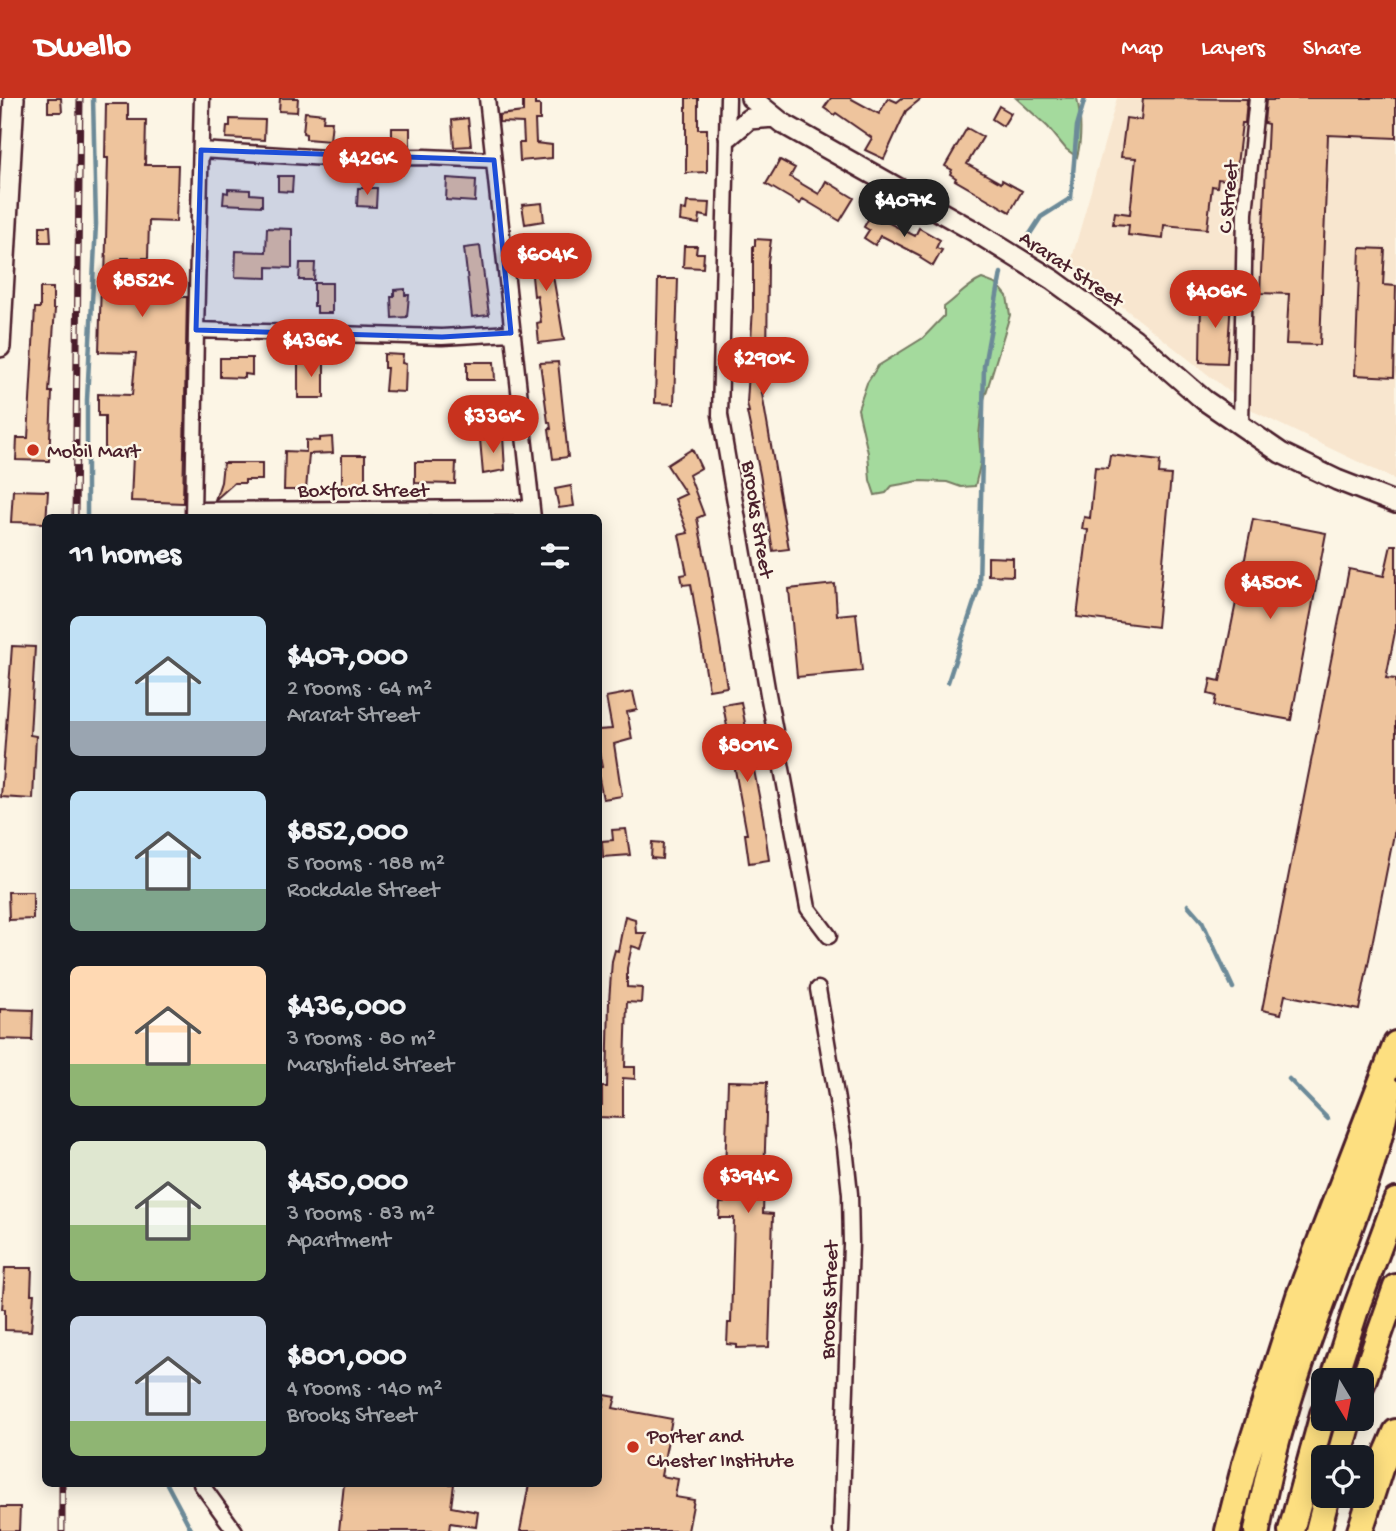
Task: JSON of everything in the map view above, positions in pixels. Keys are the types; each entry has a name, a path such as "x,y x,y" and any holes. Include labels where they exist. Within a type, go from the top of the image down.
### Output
{"highway":[{"path":"1228,1531 1245,1464 1299,1296 1396,1044"},
{"path":"1257,1531 1275,1445 1301,1361 1384,1125 1396,1044"},
{"path":"1337,1368 1396,1201"},
{"path":"1368,1368 1396,1287"},
{"path":"1291,1531 1318,1432"},
{"path":"1360,1531 1380,1469 1396,1432"},
{"path":"1318,1531 1324,1508"}],"main road":[{"path":"0,347 6,135 14,98"},
{"name":"Ararat Street","path":"751,98 774,117 835,155 974,231 1053,279 1134,339 1204,400 1281,453 1337,480 1396,503"},
{"path":"729,136 749,119 774,117"}],"street":[{"path":"193,514 202,98"},
{"path":"487,98 532,513"},
{"name":"Brooks Street","path":"728,98 720,415 808,908 829,936"},
{"name":"C Street","path":"1241,426 1245,213 1258,98"},
{"path":"201,150 320,158 425,156 494,160"},
{"path":"195,330 442,337 511,333"},
{"name":"Boxford Street","path":"193,514 532,513"},
{"name":"Brooks Street","path":"818,989 845,1147 851,1211 841,1531"},
{"path":"203,1487 235,1531"}],"highlighted area":[{"path":"201,150 494,160 511,333 442,337 196,330"}],"shaded area":[{"path":"1117,98 1396,98 1396,480 1255,412 1070,265"}],"green space":[{"path":"1016,98 1077,98 1080,142 1077,157 1066,149 1048,127"},
{"path":"982,279 998,285 1007,296 1010,315 982,406 979,436 981,461 975,486 961,487 947,482 919,481 892,486 886,493 875,495 858,409 867,383 878,366 923,338 944,316 944,307"}],"building":[{"path":"48,98 61,98 62,112 48,112"},
{"path":"280,98 298,98 297,112 279,111"},
{"path":"523,98 535,98 535,105 540,105 540,120 535,120 536,143 552,145 552,158 520,161 519,143 524,143 523,123 499,122 499,115 523,112"},
{"path":"686,98 698,98 698,129 707,129 707,172 686,173"},
{"path":"831,98 850,98 879,114 888,98 897,102 902,98 922,98 906,111 884,159 865,150 872,138 836,113 834,115 824,108"},
{"path":"1143,98 1247,99 1235,181 1218,179 1217,187 1212,186 1207,229 1164,225 1163,239 1128,235 1129,225 1113,224 1115,212 1130,214 1136,158 1121,157 1126,118 1141,120"},
{"path":"1396,98 1396,138 1328,135 1320,345 1286,344 1289,294 1260,293 1268,124 1264,123 1266,100"},
{"path":"106,104 128,104 128,120 146,120 145,165 178,165 176,222 149,221 148,258 122,258 122,282 166,281 166,297 187,297 183,503 131,501 133,455 105,454 105,416 98,416 98,394 132,395 136,353 99,352 101,281 105,281 108,158 105,158"},
{"path":"999,106 1011,113 1003,126 992,119"},
{"path":"305,112 324,114 323,121 332,121 330,141 306,139 306,134 303,133"},
{"path":"468,118 471,146 454,147 452,120"},
{"path":"230,119 265,120 264,140 226,138"},
{"path":"392,128 410,128 410,148 392,148"},
{"path":"967,128 983,137 967,164 1022,191 1010,212 955,180 950,174 952,170 945,166"},
{"path":"780,160 795,168 790,177 819,194 826,181 854,198 840,221 803,199 800,204 766,184"},
{"path":"278,176 293,176 292,192 278,191"},
{"path":"447,178 476,180 475,202 446,200"},
{"path":"358,188 377,188 376,207 357,206"},
{"path":"228,189 250,190 250,194 262,195 262,206 223,204 224,192 228,193"},
{"path":"687,202 710,203 709,217 700,215 699,224 680,221 681,209 686,210"},
{"path":"542,203 544,221 525,224 522,205"},
{"path":"871,214 915,236 919,228 940,240 936,248 942,250 933,266 920,258 921,256 884,237 880,236 875,245 864,238 869,230 864,227"},
{"path":"40,226 50,226 51,242 40,242"},
{"path":"267,228 292,229 292,268 267,267 267,278 235,277 236,251 266,252"},
{"path":"755,239 771,240 768,261 766,388 761,388 789,549 773,551 747,412"},
{"path":"552,243 552,270 564,340 539,343 537,323 541,322 537,295 534,296 529,246"},
{"path":"480,246 489,315 472,317 464,248"},
{"path":"684,246 697,246 696,253 704,253 703,268 683,267"},
{"path":"1360,248 1385,249 1383,285 1396,286 1394,377 1355,375"},
{"path":"300,263 315,263 314,280 299,280"},
{"path":"658,279 678,279 674,404 655,403"},
{"path":"314,283 332,283 332,313 317,313 317,306 314,306"},
{"path":"40,288 53,288 55,309 49,392 52,392 49,461 16,460 17,438 28,438 35,308 40,308"},
{"path":"405,289 405,295 409,295 407,317 392,318 391,297 394,297 394,290"},
{"path":"1213,295 1231,300 1227,363 1200,362 1201,297 1213,299"},
{"path":"384,354 403,355 402,363 406,364 405,392 385,391 387,368 384,368"},
{"path":"220,358 252,358 252,375 245,374 245,378 220,377"},
{"path":"298,361 324,361 324,398 298,398"},
{"path":"467,362 494,362 495,380 467,380"},
{"path":"558,362 568,457 553,459 540,363"},
{"path":"472,400 499,403 498,420 471,418"},
{"path":"503,436 505,470 483,474 480,439"},
{"path":"332,437 333,453 309,454 306,490 284,490 285,451 306,452 306,440 320,441 320,438"},
{"path":"692,449 701,468 689,475 704,515 697,518 727,687 709,690 691,584 683,585 681,575 687,574 679,535 688,533 675,499 686,494 667,465"},
{"path":"342,455 365,455 365,489 360,489 360,493 342,493"},
{"path":"1110,455 1160,461 1159,474 1171,475 1157,627 1077,617 1088,530 1082,529 1084,517 1090,518 1095,467 1108,468"},
{"path":"415,462 456,462 455,484 415,483"},
{"path":"223,463 262,463 262,480 234,483 215,500"},
{"path":"571,486 574,506 559,508 555,489"},
{"path":"13,490 48,491 47,514 42,514 42,523 11,522"},
{"path":"1253,519 1326,533 1291,720 1214,706 1216,696 1208,694 1211,679 1220,681"},
{"path":"1391,545 1396,545 1396,627 1386,678 1396,679 1396,824 1359,1010 1285,995 1281,1014 1262,1010 1349,569 1384,576"},
{"path":"988,557 1013,558 1013,576 988,575"},
{"path":"835,584 837,615 856,613 862,671 797,677 789,589"},
{"path":"12,646 35,647 30,735 36,736 33,799 1,797"},
{"path":"633,692 637,710 627,712 632,739 614,744 622,796 603,799 602,730 612,729 606,697"},
{"path":"741,702 769,860 749,863 747,834 723,705"},
{"path":"626,829 630,855 603,857 602,841 613,840 612,830"},
{"path":"652,842 663,843 662,859 651,858"},
{"path":"8,892 33,892 33,919 9,920"},
{"path":"625,916 635,919 636,933 646,933 641,949 632,946 627,968 627,987 642,988 641,1003 627,1002 625,1067 635,1067 635,1079 623,1078 623,1118 602,1117 602,1087 607,1087 612,961 615,950 618,951"},
{"path":"0,1009 33,1010 32,1040 0,1039"},
{"path":"728,1081 767,1082 763,1213 773,1214 769,1347 737,1348 737,1345 727,1344 728,1323 731,1323 734,1218 719,1218 720,1203 724,1203"},
{"path":"5,1268 32,1268 31,1294 34,1294 31,1331 5,1330 5,1309 2,1309"},
{"name":"Porter and Chester Institute","path":"605,1395 616,1397 613,1408 672,1419 661,1476 678,1479 675,1497 694,1500 688,1531 520,1531 528,1487 602,1487"},
{"path":"344,1487 454,1487 451,1507 478,1512 476,1527 450,1523 449,1531 339,1531"},
{"path":"0,1507 20,1507 19,1531 0,1531"}],"waterway":[{"path":"87,514 87,400 96,224 93,98"},
{"path":"1028,237 1041,217 1071,198 1077,126 1085,98"},
{"path":"948,682 979,587 984,366 1001,273"},
{"path":"1188,905 1202,921 1233,988"},
{"path":"1289,1079 1328,1119"},
{"path":"169,1487 192,1531"}],"railway":[{"path":"75,514 80,98"},
{"path":"62,1487 62,1531"}],"place":[{"name":"Mobil Mart","path":"33,450"},
{"name":"Porter and Chester Institute","path":"633,1447"}]}
